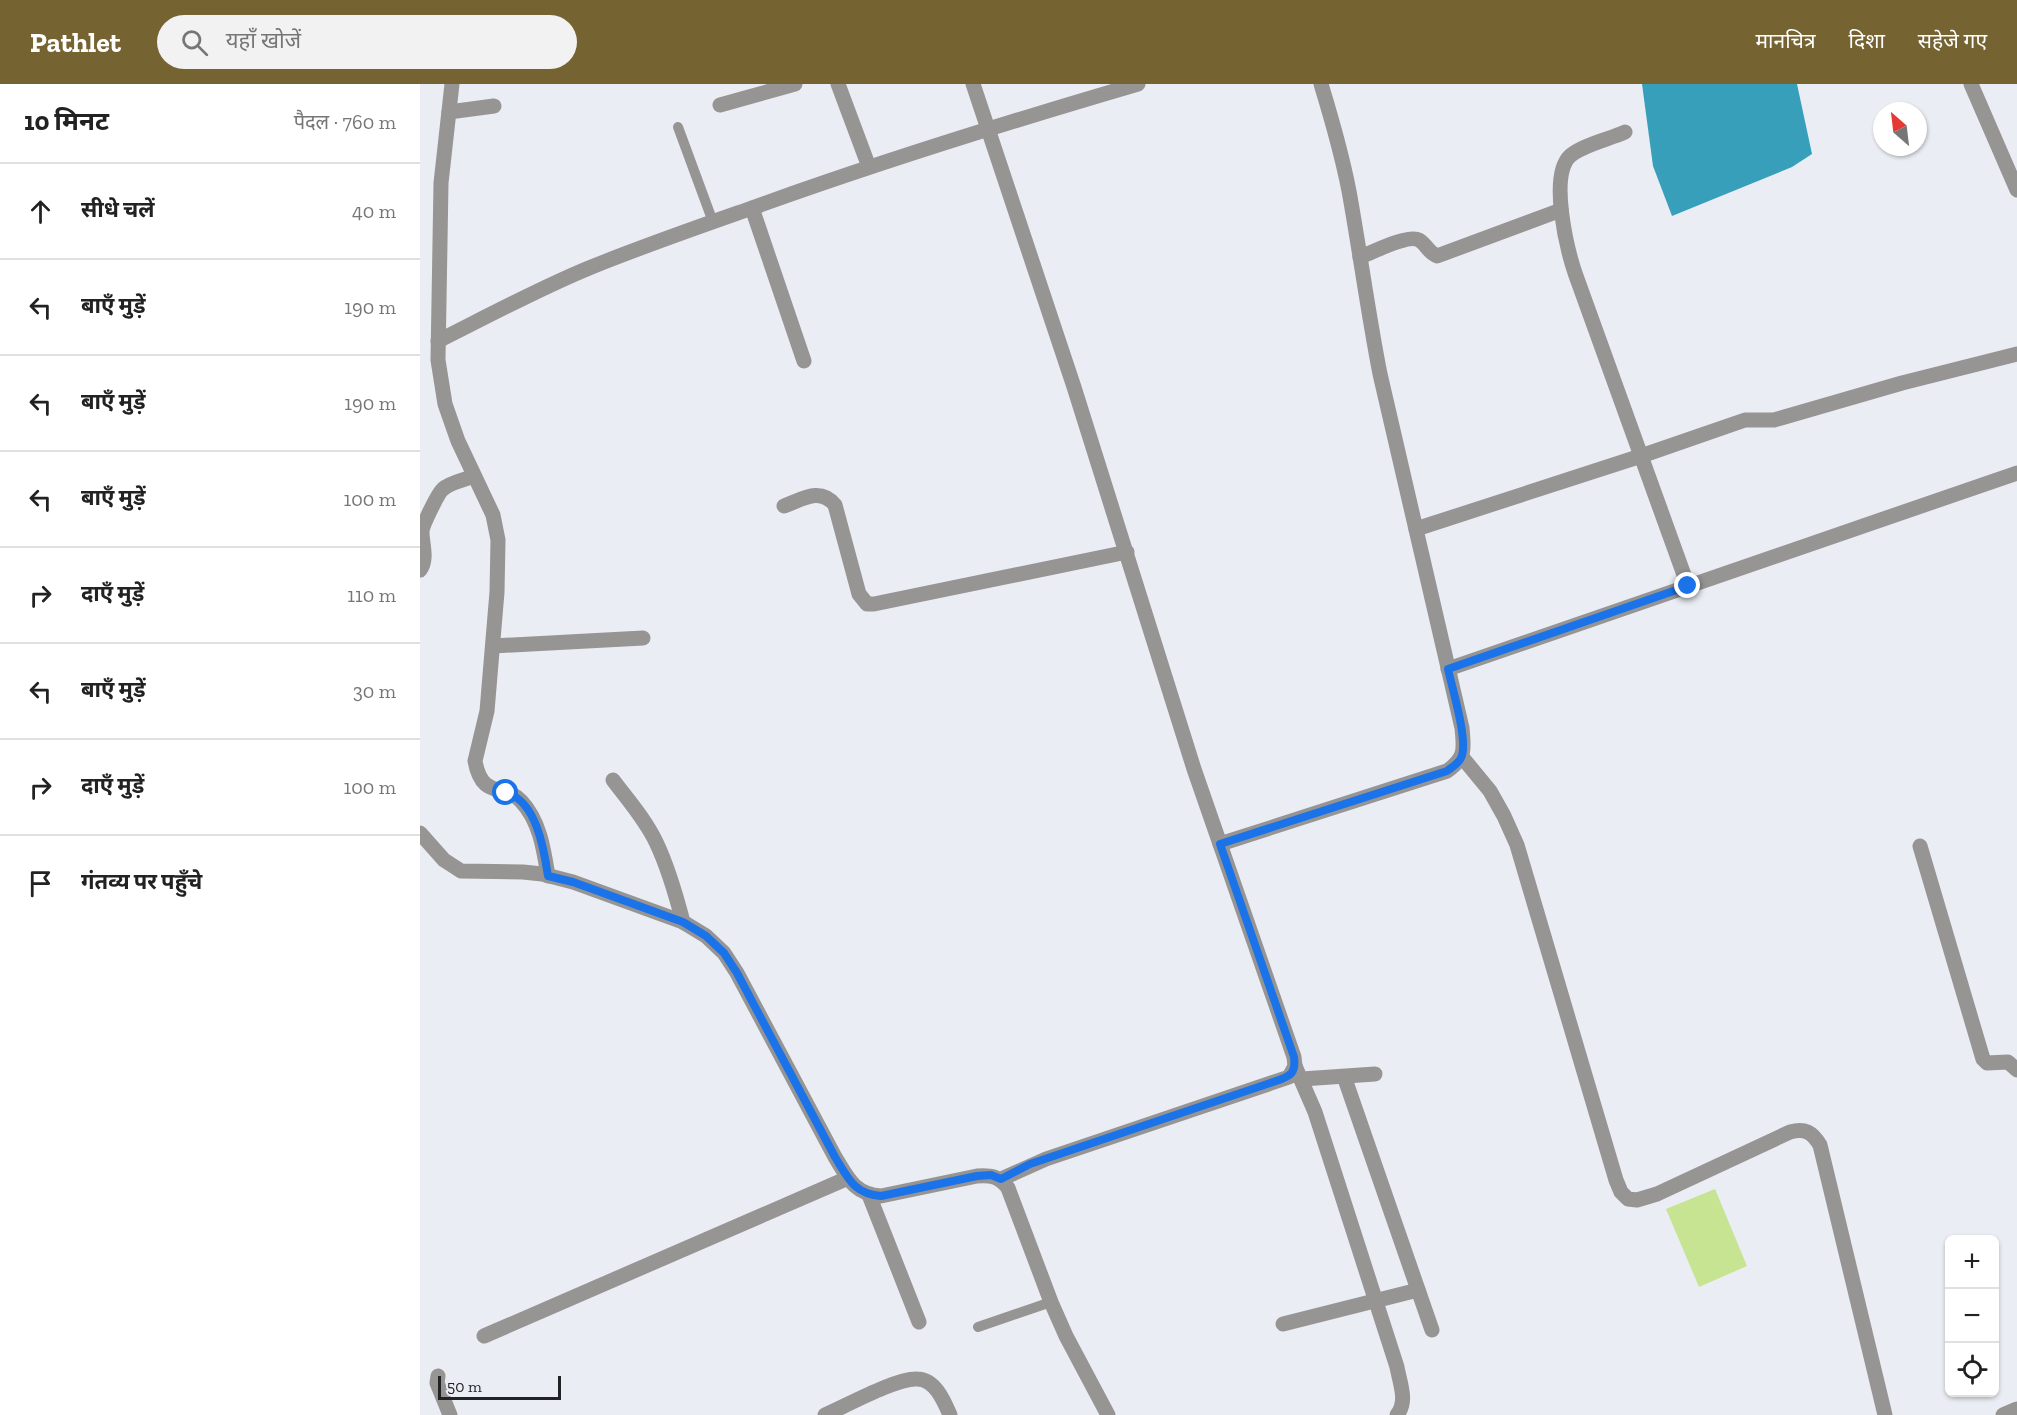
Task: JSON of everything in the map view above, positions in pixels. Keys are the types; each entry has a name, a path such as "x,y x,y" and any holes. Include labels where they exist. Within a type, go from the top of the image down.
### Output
{"street":[{"path":"452,84 441,183 438,360 445,404 458,441 497,528 498,566 493,645 487,711 476,753 476,770 487,786 515,795 527,808 542,842 548,876"},
{"path":"720,105 795,84"},
{"path":"838,84 869,167"},
{"path":"973,84 1127,552 1194,769 1298,1073 1315,1112 1397,1368 1404,1398 1402,1408 1397,1415"},
{"path":"438,341 590,267 869,167 987,128 1138,84"},
{"path":"1220,844 1447,771 1462,757 1462,728 1378,362 1339,146 1321,84"},
{"path":"1971,84 2017,190"},
{"path":"449,112 494,106"},
{"path":"1625,132 1580,150 1567,159 1563,166 1561,182 1563,228 1572,265 1688,586"},
{"path":"752,208 804,361"},
{"path":"1360,257 1415,238 1437,256 1562,210"},
{"path":"1416,530 1745,420 1774,420 1902,383 2017,354"},
{"path":"1448,669 2017,473"},
{"path":"420,570 424,557 423,523 439,493 448,486 474,476"},
{"path":"784,506 822,495 829,498 835,505 859,594 867,604 1127,552"},
{"path":"493,645 643,638"},
{"path":"1462,757 1490,791 1517,845 1621,1192 1628,1199 1637,1200 1657,1194 1790,1132 1805,1130 1811,1133 1820,1145 1885,1415"},
{"path":"614,780 655,841 674,888 683,922"},
{"path":"420,833 444,860 460,871 523,872 573,882 683,922 706,936 724,953 737,973 848,1178 860,1192 868,1196 881,1196 977,1176 991,1175 1001,1179 1011,1193 1035,1265 1066,1336 1108,1415"},
{"path":"1920,846 1983,1059 1987,1063 2008,1062 2017,1070"},
{"path":"1001,1179 1030,1164 1298,1073 1375,1074"},
{"path":"1346,1082 1432,1330"},
{"path":"484,1336 848,1178"},
{"path":"868,1196 919,1322"},
{"path":"1283,1324 1418,1290"},
{"path":"438,1376 437,1383 450,1415"},
{"path":"825,1415 896,1384 918,1378 932,1385 943,1398 950,1415"},
{"path":"2002,1415 2017,1409"}],"lane":[{"path":"678,127 713,222"},
{"path":"978,1327 1051,1302"}],"green space":[{"path":"1715,1189 1747,1266 1699,1287 1666,1209"}],"water":[{"path":"1642,84 1797,84 1812,154 1792,167 1672,216 1653,166"}],"route":[{"path":"506,793 515,795 527,808 542,842 548,876 573,882 683,922 706,936 724,953 737,973 835,1157 860,1192 868,1196 881,1196 977,1176 991,1175 1001,1179 1030,1164 1289,1077 1295,1066 1294,1057 1220,844 1447,771 1462,757 1463,747 1462,728 1448,669 1688,586"}]}
